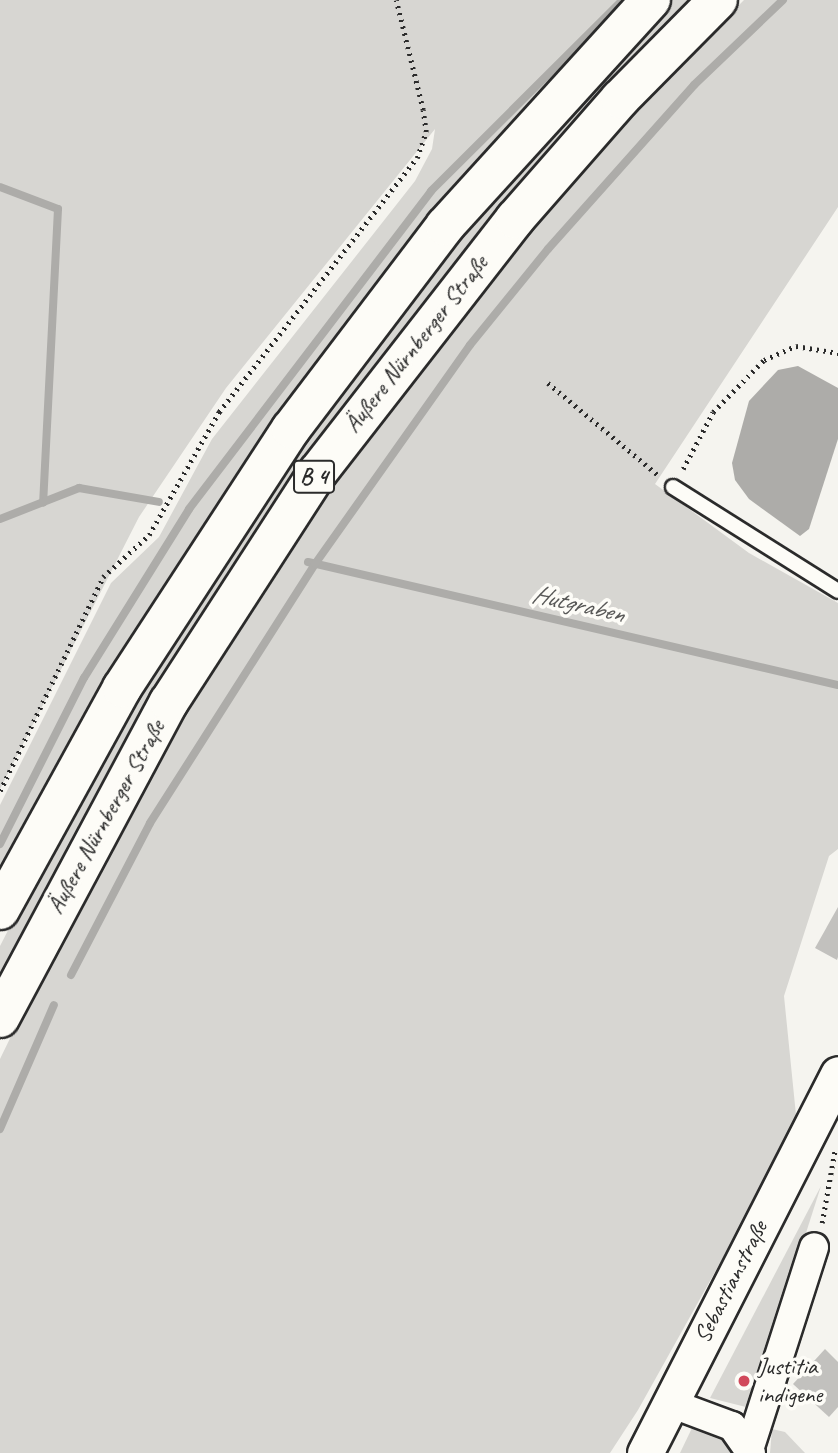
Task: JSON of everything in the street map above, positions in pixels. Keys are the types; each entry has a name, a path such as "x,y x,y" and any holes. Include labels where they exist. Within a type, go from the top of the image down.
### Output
{"highway":[{"name":"Äußere Nürnberger Straße","path":"0,910 121,688 290,429 445,226 651,0"},
{"name":"Äußere Nürnberger Straße","path":"0,1018 169,702 318,472 515,219 620,99 718,0"}],"street":[{"name":"Sebastianstraße","path":"645,1453 670,1404 830,1124 838,1074"},
{"path":"749,1452 814,1247"},
{"path":"670,1404 732,1426 749,1452"}],"lane":[{"path":"673,487 838,591"}],"path":[{"path":"0,790 103,577 149,535 219,412 417,158 425,121 396,0"},
{"path":"548,383 673,487 713,412 749,372 764,360 796,346 838,353"},
{"path":"814,1247 824,1217 830,1124"}],"shaded area":[{"path":"0,0 628,0 447,197 284,409 127,650 0,875 0,805 111,583 159,537 212,439 415,181 432,149 435,129 226,388 139,517 0,789"},
{"path":"670,0 696,0 501,209 357,391 0,982 0,946 51,847 102,753 263,495 416,287 574,103"},
{"path":"744,0 838,0 838,207 655,484 749,553 838,603 838,849 829,856 784,996 797,1125 638,1410 610,1453 0,1453 0,1059 71,913 168,741 329,489 528,231 640,105"},
{"path":"798,366 838,388 838,439 809,529 800,536 749,499 735,480 732,463 749,401 778,370"},
{"path":"821,1186 750,1408 710,1398"},
{"path":"692,1428 719,1436 731,1453 680,1453"},
{"path":"772,1429 785,1432 805,1453 770,1453"}],"building":[{"path":"838,907 838,957 837,960 815,948"},
{"path":"825,1349 838,1362 838,1407 829,1417 793,1384"}],"waterway":[{"path":"0,844 84,678 189,509 431,191 623,0"},
{"path":"71,975 150,823 315,564 470,345 548,249 694,85 783,0"},
{"path":"0,187 58,209 43,503"},
{"name":"Hutgraben","path":"0,519 79,488 159,502"},
{"name":"Hutgraben","path":"308,562 838,685"},
{"path":"0,1129 54,1005"}],"place":[{"name":"Justitia indigene","path":"744,1381"}]}
